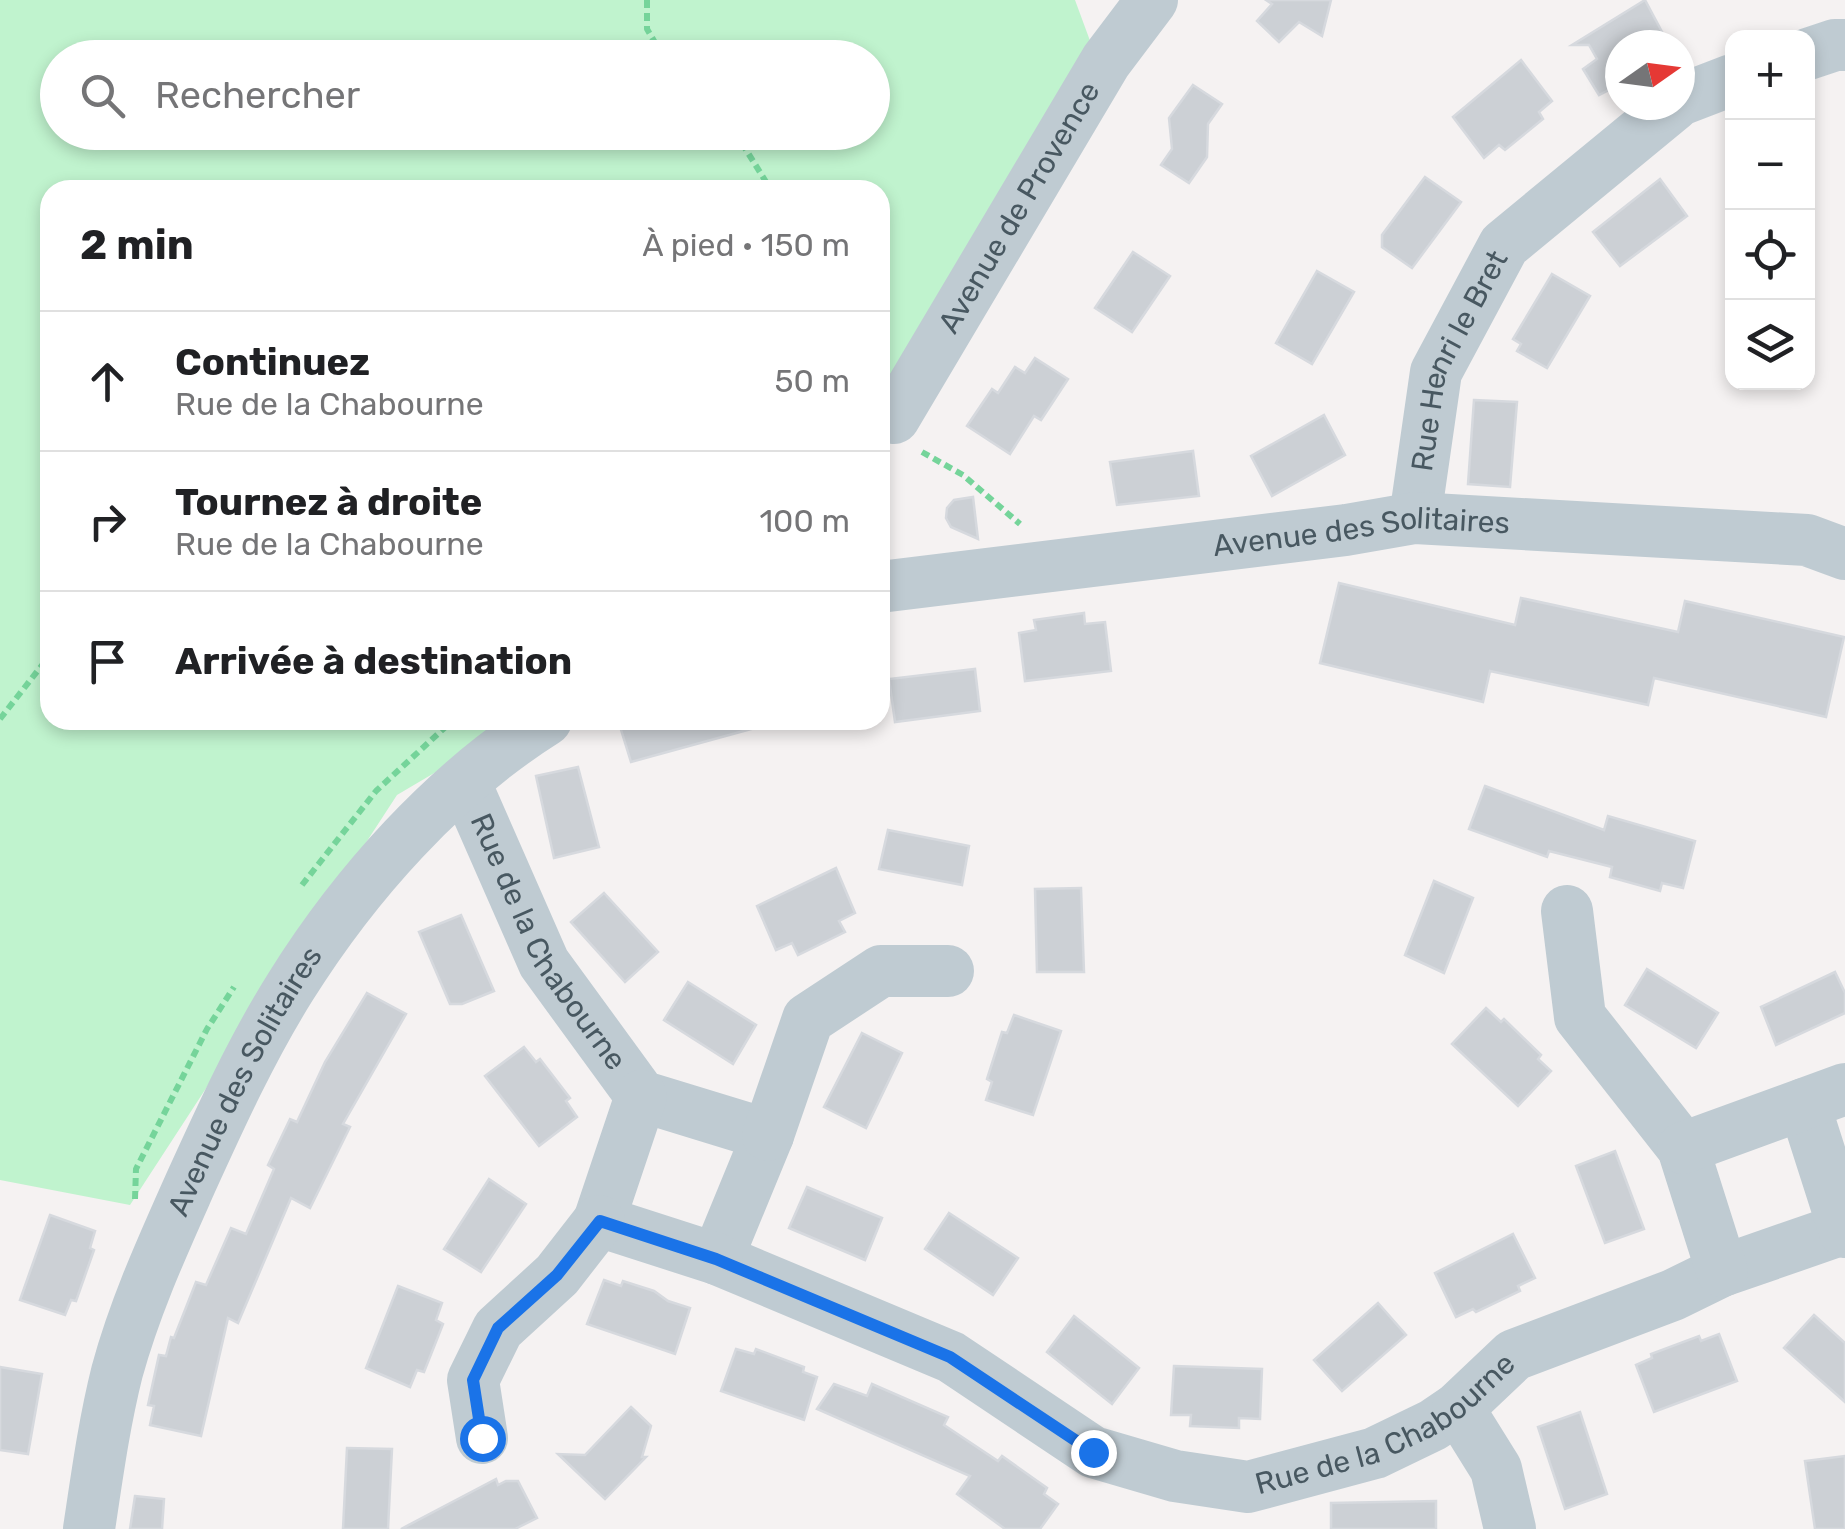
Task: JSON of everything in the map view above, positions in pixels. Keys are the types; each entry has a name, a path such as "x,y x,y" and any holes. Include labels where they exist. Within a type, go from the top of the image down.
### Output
{"street":[{"name":"Avenue de Provence","path":"904,433 1097,76 1152,0"},
{"path":"1815,52 1845,45"},
{"path":"1695,94 1725,83"},
{"name":"Rue Henri le Bret","path":"1414,518 1436,372 1504,245 1656,120"},
{"name":"Avenue des Solitaires","path":"890,586 1414,518 1807,540 1845,554"},
{"name":"Avenue des Solitaires","path":"89,1529 107,1414 144,1286 222,1116 289,989 391,854 465,783 533,730"},
{"name":"Rue de la Chabourne","path":"465,783 544,963 641,1096 768,1135"},
{"path":"1568,911 1580,1017 1684,1148 1722,1271"},
{"path":"716,1259 768,1135 808,1019 881,971 948,972"},
{"name":"Rue de la Chabourne","path":"482,1438 473,1380 498,1328 557,1275 600,1221 641,1096"},
{"name":"Rue de la Chabourne","path":"600,1221 716,1259 950,1357 1093,1452 1175,1476 1248,1486 1375,1453 1434,1425 1458,1408 1514,1355 1673,1295 1722,1271 1844,1230 1825,1097 1684,1148"},
{"path":"1458,1408 1496,1468 1510,1529"}],"path":[{"path":"647,0 646,28 653,40"},
{"path":"745,150 765,180"},
{"path":"904,433 963,475 1023,527 1076,562"},
{"path":"0,719 40,668"}],"green space":[{"path":"0,0 1075,0 1096,57 890,414 890,180 40,180 40,730 507,730 397,795 130,1205 0,1180"}],"building":[{"path":"1266,0 1331,0 1322,36 1299,22 1279,42 1257,21 1272,4"},
{"path":"1645,0 1661,30 1605,30 1605,92 1599,95 1583,69 1597,59 1589,45 1572,45"},
{"path":"1521,60 1552,101 1539,112 1543,119 1505,150 1499,145 1484,158 1453,117"},
{"path":"1193,85 1222,104 1208,124 1207,157 1189,183 1161,165 1172,149 1169,118"},
{"path":"1425,177 1461,202 1412,268 1382,247 1382,235"},
{"path":"1660,179 1687,216 1620,266 1593,232"},
{"path":"1133,252 1170,276 1132,332 1095,308"},
{"path":"1317,271 1354,292 1312,364 1276,343"},
{"path":"1552,274 1590,296 1547,368 1517,351 1521,344 1513,339"},
{"path":"1035,358 1068,379 1041,420 1034,416 1010,454 967,426 992,389 998,393 1015,367 1025,373"},
{"path":"1474,400 1517,402 1510,487 1468,484"},
{"path":"1324,415 1345,455 1272,496 1251,456"},
{"path":"1193,451 1199,496 1117,505 1110,462"},
{"path":"973,497 978,539 951,527 946,518 947,508 954,500"},
{"path":"1339,583 1515,625 1521,598 1678,632 1685,601 1844,637 1826,717 1654,678 1648,705 1490,671 1483,702 1320,663"},
{"path":"1084,613 1085,624 1105,622 1111,671 1025,681 1019,633 1036,630 1034,620"},
{"path":"975,669 980,711 895,722 890,679"},
{"path":"621,730 747,730 631,762"},
{"path":"578,767 599,847 554,858 536,776"},
{"path":"1485,786 1604,830 1608,816 1695,841 1683,888 1662,883 1660,891 1610,877 1612,867 1549,851 1547,857 1469,829"},
{"path":"888,830 969,846 962,885 879,869"},
{"path":"836,868 855,913 839,921 845,932 798,955 792,943 776,950 757,906"},
{"path":"1434,881 1473,898 1444,973 1405,955"},
{"path":"1081,888 1084,972 1037,972 1035,889"},
{"path":"604,893 658,952 625,982 571,922"},
{"path":"461,915 494,991 462,1004 450,1004 419,932"},
{"path":"1647,969 1718,1013 1696,1048 1625,1005"},
{"path":"1835,972 1845,993 1845,1013 1776,1045 1761,1007"},
{"path":"688,982 756,1025 733,1064 664,1020"},
{"path":"367,993 406,1014 343,1124 350,1127 310,1208 291,1198 238,1323 228,1318 201,1436 150,1425 154,1406 148,1405 159,1355 166,1356 196,1282 206,1285 231,1228 246,1234 274,1169 268,1165 290,1119 297,1122 325,1062"},
{"path":"1486,1008 1501,1022 1504,1019 1541,1055 1538,1059 1551,1071 1518,1106 1452,1044"},
{"path":"1014,1015 1061,1031 1033,1115 986,1100 992,1082 987,1079 1002,1032 1007,1033"},
{"path":"862,1033 902,1053 866,1128 824,1107"},
{"path":"524,1047 536,1062 540,1059 570,1098 566,1101 577,1117 539,1146 485,1076"},
{"path":"1615,1151 1644,1229 1605,1243 1576,1166"},
{"path":"489,1179 526,1204 481,1272 444,1249"},
{"path":"807,1187 882,1218 865,1260 789,1228"},
{"path":"949,1213 1018,1258 993,1295 925,1249"},
{"path":"50,1215 95,1231 90,1248 94,1250 76,1301 71,1300 65,1315 20,1300"},
{"path":"1513,1234 1535,1278 1518,1286 1520,1291 1456,1317 1435,1273"},
{"path":"604,1280 621,1286 623,1281 654,1291 668,1301 690,1308 675,1354 587,1324"},
{"path":"398,1286 442,1303 436,1320 443,1324 424,1372 417,1370 410,1387 366,1368"},
{"path":"1378,1303 1406,1335 1342,1391 1314,1360"},
{"path":"1814,1315 1845,1343 1845,1402 1784,1348"},
{"path":"1074,1316 1139,1368 1112,1404 1047,1352"},
{"path":"1719,1334 1737,1381 1654,1412 1636,1365 1652,1358 1651,1354 1699,1336 1701,1341"},
{"path":"736,1349 754,1354 756,1349 804,1367 803,1372 817,1377 804,1420 721,1391"},
{"path":"1174,1366 1262,1369 1260,1419 1239,1418 1239,1428 1190,1426 1191,1415 1171,1415"},
{"path":"0,1367 42,1374 28,1454 0,1450"},
{"path":"834,1384 867,1396 872,1384 948,1417 944,1425 998,1461 1002,1456 1047,1488 1044,1494 1058,1504 1040,1529 1005,1529 957,1494 970,1476 817,1409"},
{"path":"631,1407 651,1426 642,1457 646,1457 605,1499 558,1454 585,1455"},
{"path":"1580,1412 1607,1494 1565,1509 1538,1427"},
{"path":"347,1448 392,1449 388,1529 343,1529"},
{"path":"1845,1456 1845,1529 1815,1529 1805,1461"},
{"path":"496,1479 498,1485 518,1481 537,1518 515,1529 401,1529"},
{"path":"135,1496 164,1499 162,1529 130,1529"},
{"path":"1436,1501 1436,1529 1331,1529 1331,1503"}],"route":[{"path":"482,1438 473,1380 498,1328 557,1275 600,1221 716,1259 950,1357 1093,1452"}]}
